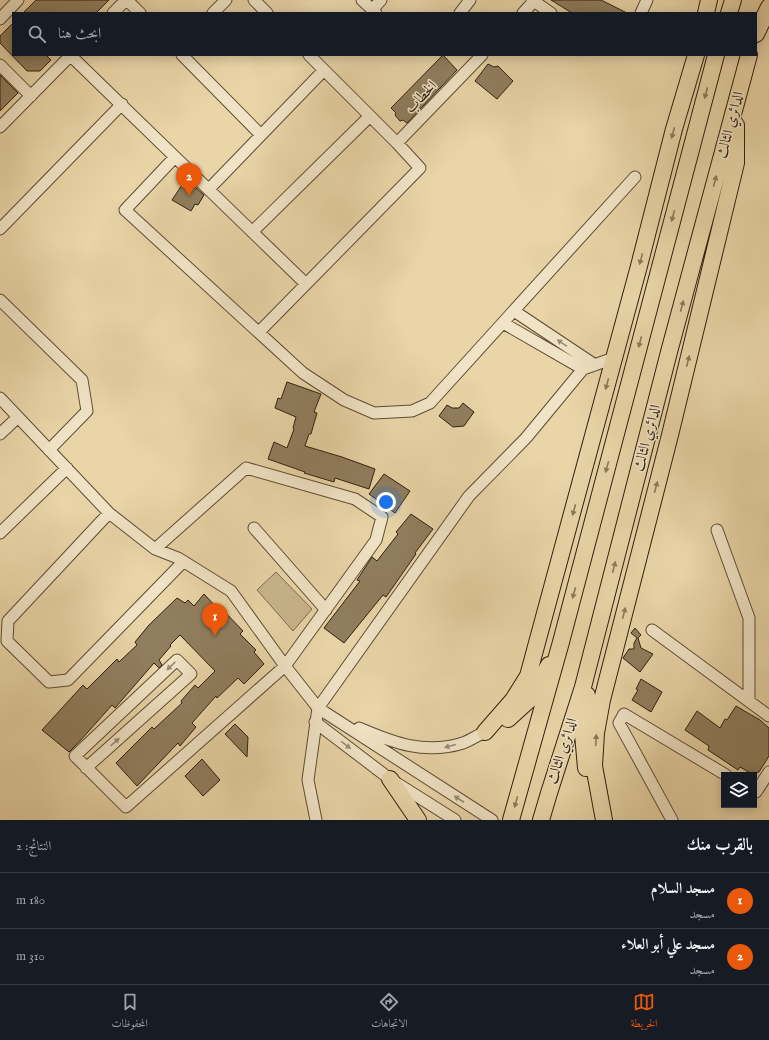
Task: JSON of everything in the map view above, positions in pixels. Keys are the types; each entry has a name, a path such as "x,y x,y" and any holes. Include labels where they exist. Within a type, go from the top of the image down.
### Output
{"highway":[{"path":"706,12 710,0"},
{"path":"729,12 733,0"},
{"path":"757,24 763,0"},
{"path":"757,32 769,7"},
{"path":"687,165 688,123 697,56"},
{"path":"486,732 513,700 528,676 674,129 697,56"},
{"name":"الدائري الثالث","path":"511,820 562,642 716,56"},
{"name":"الدائري الثالث","path":"542,820 549,793 583,687 749,56"},
{"path":"604,820 594,766 598,720 736,163 735,105"},
{"path":"630,506 670,434"},
{"path":"486,732 509,719 530,698 562,642"},
{"path":"589,661 583,734 586,772 598,820"},
{"path":"390,778 418,820"}],"street":[{"path":"0,19 18,0"},
{"path":"114,12 127,0 139,12"},
{"path":"213,12 226,0"},
{"path":"254,0 266,12"},
{"path":"362,0 374,11 381,0"},
{"path":"461,12 470,0"},
{"path":"641,12 647,0"},
{"path":"525,12 542,4"},
{"path":"0,127 70,56"},
{"path":"72,56 306,284"},
{"path":"183,56 261,135"},
{"path":"259,332 420,168 310,56"},
{"name":"الخطاب","path":"397,143 481,56"},
{"path":"0,65 31,96"},
{"path":"209,189 324,70"},
{"path":"0,229 122,104"},
{"path":"252,232 370,116"},
{"path":"175,157 125,210 304,373 344,400 374,412 412,411 430,403 635,177"},
{"path":"0,300 82,380 87,411 49,450"},
{"path":"514,311 595,365"},
{"path":"503,323 584,369"},
{"path":"316,820 308,780 318,708 469,496 526,438 584,369 614,358"},
{"path":"0,398 109,513 155,549 178,558 231,591 285,666 318,708 492,820"},
{"path":"0,434 18,417"},
{"path":"0,533 67,468"},
{"path":"86,768 191,674 177,660 75,756 86,768 126,807 285,666 376,540 382,517 355,499 246,468 155,549"},
{"path":"109,513 8,621 7,641 49,682 68,680 183,562"},
{"path":"254,528 326,610"},
{"path":"717,530 749,618 749,701"},
{"path":"652,630 769,716"},
{"path":"328,714 398,744 420,748 443,748 465,742 486,732"},
{"path":"672,820 619,723 624,714 721,772"},
{"path":"315,722 390,778 455,820"},
{"path":"757,790 769,772"}],"shaded area":[{"path":"276,572 312,609 293,631 257,590"}],"building":[{"path":"36,0 109,0 97,12 24,12"},
{"path":"551,0 601,0 625,12 570,12"},
{"path":"12,24 12,55 0,43 0,36"},
{"path":"13,56 47,56 51,60 40,71 27,71"},
{"path":"442,56 444,56 457,70 407,123 403,120 400,121 395,115 396,113 391,108"},
{"path":"488,64 494,67 498,66 513,81 497,99 475,81"},
{"path":"0,75 18,93 0,111"},
{"path":"186,179 204,195 198,205 195,204 191,211 172,200"},
{"path":"287,382 321,394 314,412 317,413 311,434 309,434 305,446 375,469 369,489 335,478 334,482 304,473 305,472 268,459 274,442 287,448 294,429 296,417 275,408 278,398 281,399"},
{"path":"463,403 474,412 464,426 453,427 439,416 447,405 452,408 459,408"},
{"path":"384,474 410,491 395,513 369,494"},
{"path":"411,514 433,529 386,597 383,595 344,643 324,628 360,581 357,580 372,557 377,561 398,534 396,532"},
{"path":"204,594 218,609 220,607 243,631 240,634 256,650 254,652 264,664 244,684 238,678 217,698 216,696 192,723 196,727 180,746 178,743 137,786 116,763 152,727 154,729 182,703 181,701 195,685 198,688 215,671 180,635 170,645 171,646 159,660 162,665 159,668 154,663 115,708 112,705 69,752 42,730 83,685 87,689 117,659 119,662 137,645 135,642 149,625 177,598 185,603 188,600 194,606"},
{"path":"635,628 641,635 638,638 641,648 653,654 640,672 623,658 629,649 634,649 634,643 637,638 631,633"},
{"path":"641,679 662,692 651,712 632,700 638,690 636,689"},
{"path":"736,706 760,720 769,728 769,756 759,772 749,772 740,767 738,770 708,750 709,746 685,730 697,711 720,728 725,719 727,720"},
{"path":"235,724 248,737 247,757 225,734"},
{"path":"202,759 220,780 203,796 185,776"}],"place":[{"name":"مسجد علي أبو العلاء","path":"189,196"},
{"name":"مسجد السلام","path":"215,636"}]}
